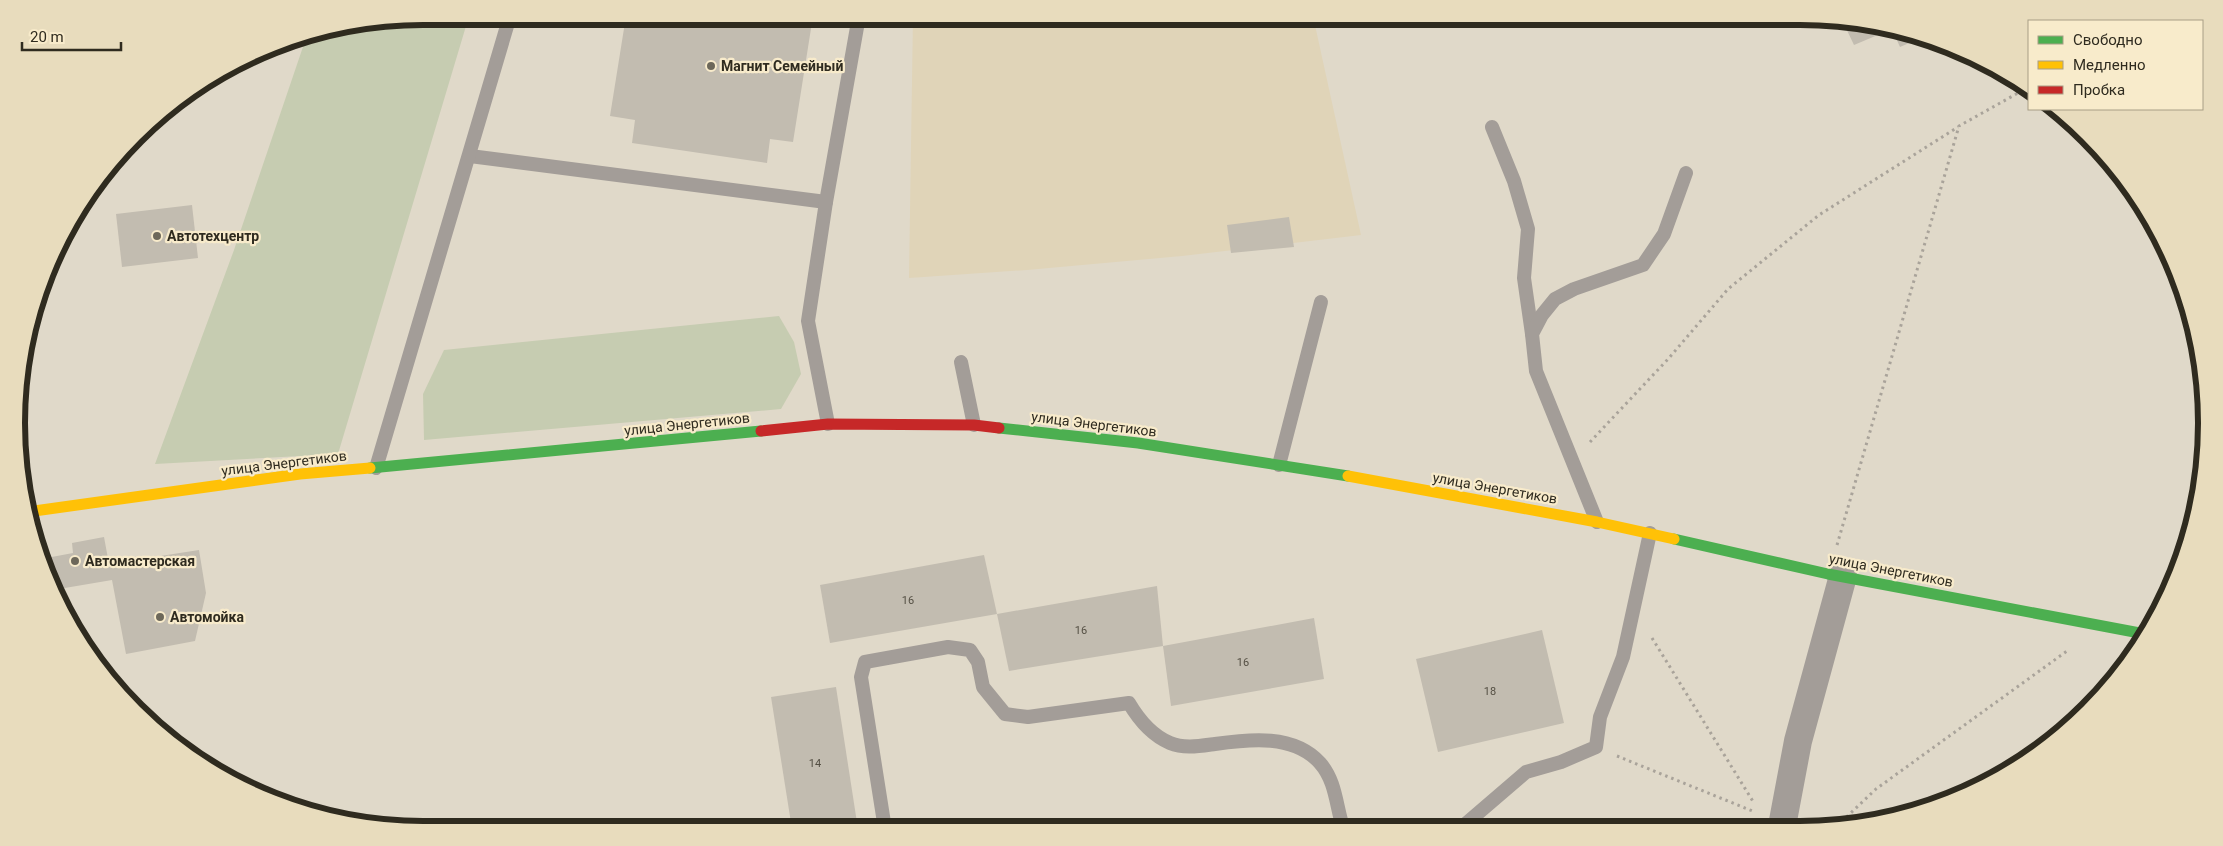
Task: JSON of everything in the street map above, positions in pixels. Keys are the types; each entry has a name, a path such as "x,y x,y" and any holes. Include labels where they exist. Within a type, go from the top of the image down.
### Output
{"street":[{"name":"улица Энергетиков","path":"35,511 300,474 828,424 974,425 1138,443 1280,465 1597,522 1836,575 2138,633"},
{"path":"1783,821 1798,741 1836,575"}],"lane":[{"path":"376,468 507,25"},
{"path":"828,424 808,321 826,202 857,25"},
{"path":"1492,127 1514,182 1528,229 1524,278 1536,371 1597,522"},
{"path":"470,156 826,202"},
{"path":"1532,334 1542,315 1555,299 1574,289 1643,265 1664,234 1686,173"},
{"path":"1280,465 1321,302"},
{"path":"961,362 974,425"},
{"path":"1469,821 1526,772 1561,762 1596,747 1600,717 1624,657 1650,533"},
{"path":"885,821 861,676 866,662 948,646 970,650 978,662 983,687 1005,714 1028,717 1129,703 1139,719 1155,734 1171,743 1190,747 1252,739 1284,743 1303,748 1321,764 1332,781 1341,821"}],"path":[{"path":"1566,446 1589,443 1669,358 1728,288 1819,214 1959,126 2021,92"},
{"path":"1836,575 1959,126"},
{"path":"1596,747 1762,815 1640,620 1635,606"},
{"path":"1846,818 1876,790 2067,650"}],"shaded area":[{"path":"913,25 1315,25 1361,235 1182,256 1027,270 909,278"}],"green space":[{"path":"466,25 338,454 155,464 234,250 304,43 371,28"},
{"path":"779,316 794,342 801,374 781,409 424,440 423,394 444,350"}],"building":[{"name":"Магнит Семейный","path":"625,25 812,25 793,142 770,139 767,163 632,143 635,120 610,116"},
{"path":"1846,28 1881,34 1854,45"},
{"path":"1896,37 1912,42 1900,47"},
{"name":"Автотехцентр","path":"192,205 198,258 122,267 116,214"},
{"path":"1289,217 1294,247 1231,253 1227,225"},
{"name":"Автомойка","path":"104,537 109,564 199,550 206,593 195,641 126,654 112,580 61,589 48,558 73,553 72,543"},
{"path":"984,555 997,614 830,643 820,585"},
{"path":"1157,586 1163,646 1009,671 997,614"},
{"path":"1314,618 1324,679 1171,706 1163,646"},
{"path":"1542,630 1564,723 1438,752 1416,659"},
{"path":"836,687 857,821 791,821 771,697"}],"traffic: fast":[{"path":"999,428 1138,443 1348,476"},
{"path":"370,468 761,431"},
{"path":"1674,539 1828,574 2138,633"}],"traffic: slow":[{"path":"35,511 300,474 370,468"},
{"path":"1348,476 1597,522 1674,539"}],"traffic: jam":[{"path":"761,431 828,424 974,425 999,428"}],"place":[{"name":"Магнит Семейный","path":"711,66"},
{"name":"Автотехцентр","path":"157,236"},
{"name":"Автомастерская","path":"75,561"},
{"name":"Автомойка","path":"160,617"}]}
